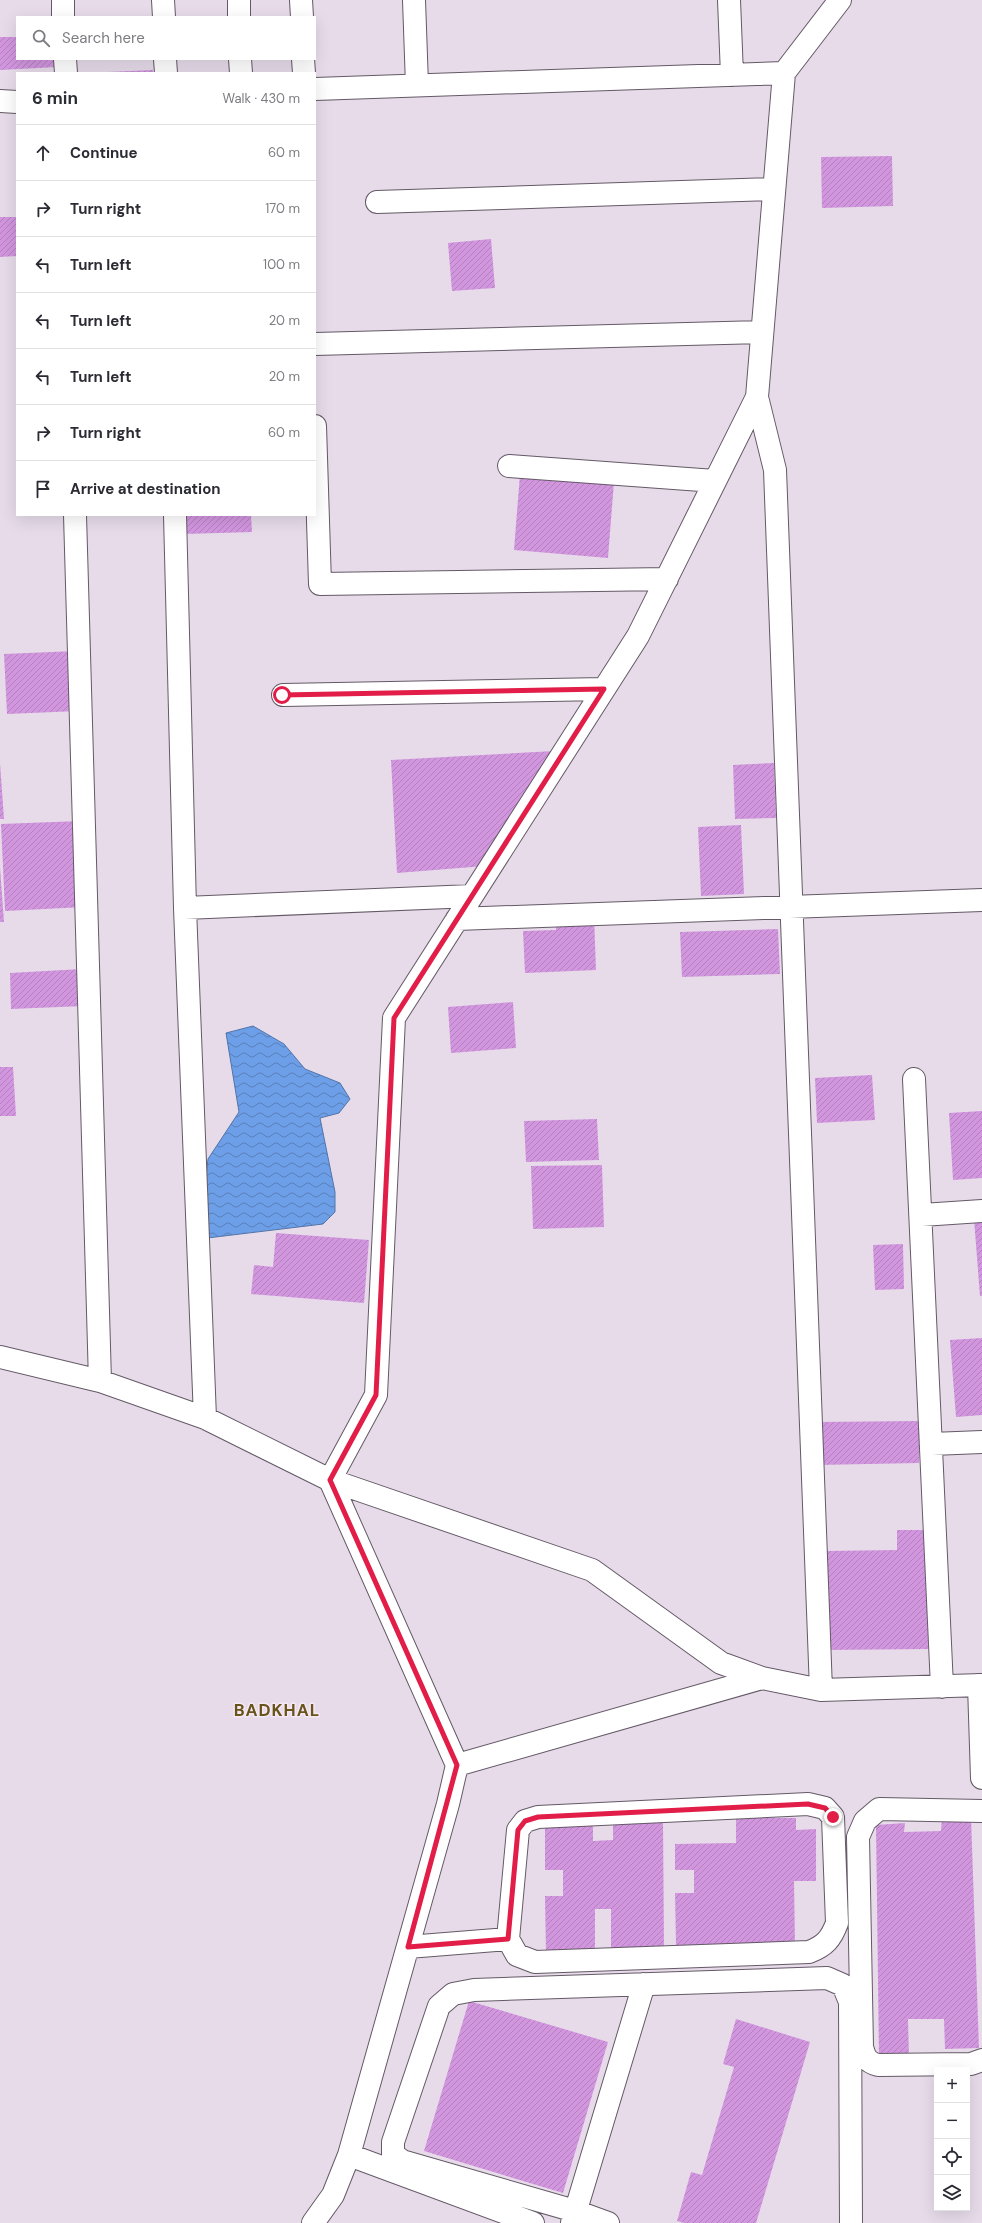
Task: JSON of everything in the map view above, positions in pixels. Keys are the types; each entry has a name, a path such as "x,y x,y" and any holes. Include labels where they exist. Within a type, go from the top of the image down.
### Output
{"street":[{"path":"63,0 63,16"},
{"path":"163,0 164,16"},
{"path":"239,0 239,16"},
{"path":"301,0 302,16"},
{"path":"414,0 417,85"},
{"path":"729,0 732,75"},
{"path":"821,1690 775,470 757,397 784,73 840,0"},
{"path":"65,60 66,72"},
{"path":"165,60 166,72"},
{"path":"240,60 241,72"},
{"path":"303,60 304,72"},
{"path":"316,89 784,73"},
{"path":"0,101 16,102"},
{"path":"378,202 774,189"},
{"path":"316,344 762,332"},
{"path":"330,1480 376,1395 394,1018 638,636 757,397"},
{"path":"316,458 320,584 666,579"},
{"path":"510,466 715,481"},
{"path":"75,516 100,1381"},
{"path":"175,516 185,908 205,1418"},
{"path":"282,695 604,689"},
{"path":"185,908 472,896"},
{"path":"458,919 982,900"},
{"path":"914,1079 922,1215 942,1687"},
{"path":"922,1215 982,1211"},
{"path":"0,1357 100,1381 205,1418 330,1480 592,1570 721,1663 762,1678 821,1690 980,1685 982,1778"},
{"path":"932,1444 982,1442"},
{"path":"329,2223 333,2195 349,2155 408,1947 457,1765 330,1480"},
{"path":"457,1765 762,1678"},
{"path":"808,1804 825,1808 833,1817 837,1923 832,1937 822,1947 809,1952 535,1962 517,1955 508,1939 518,1830 525,1821 538,1817 808,1804"},
{"path":"982,1811 879,1809 865,1821 858,1837 862,2047 864,2058 870,2063 878,2065 971,2064 982,2060"},
{"path":"408,1947 508,1939"},
{"path":"608,2223 574,2217 402,2161 393,2154 393,2142 439,2006 453,1994 474,1990 828,1978 843,1985 850,2002 851,2223"},
{"path":"574,2217 644,1984"},
{"path":"349,2155 533,2223"},
{"path":"313,2223 333,2195"}],"water":[{"path":"253,1026 284,1044 305,1069 340,1083 350,1099 339,1113 320,1118 335,1192 335,1212 323,1224 199,1239 208,1159 239,1112 226,1033"}],"building":[{"path":"0,37 16,37 16,60 56,60 57,67 0,70"},
{"path":"153,70 153,72 108,72"},
{"path":"892,156 893,206 822,208 821,157"},
{"path":"0,217 16,217 16,256 0,257"},
{"path":"491,239 495,288 452,291 448,243"},
{"path":"520,474 614,482 608,558 514,550"},
{"path":"184,516 251,516 252,532 184,534"},
{"path":"75,651 78,711 7,714 4,654"},
{"path":"554,751 485,866 397,873 391,760"},
{"path":"0,763 4,819 0,819"},
{"path":"774,763 776,818 735,819 733,765"},
{"path":"80,821 84,907 5,911 1,824"},
{"path":"741,825 744,894 701,896 698,827"},
{"path":"0,867 4,922 0,922"},
{"path":"594,916 596,970 525,973 523,931 556,930 556,918"},
{"path":"778,929 780,974 682,977 680,932"},
{"path":"82,969 84,1006 11,1009 10,973"},
{"path":"513,1002 516,1048 451,1053 448,1007"},
{"path":"0,1067 13,1067 16,1116 0,1116"},
{"path":"872,1075 875,1120 817,1123 815,1078"},
{"path":"982,1111 982,1178 953,1180 949,1113"},
{"path":"597,1119 599,1160 526,1162 524,1121"},
{"path":"602,1165 604,1227 533,1229 531,1166"},
{"path":"982,1218 982,1296 980,1296 974,1219"},
{"path":"276,1233 369,1240 364,1303 251,1294 254,1265 273,1267"},
{"path":"903,1244 904,1289 875,1290 873,1245"},
{"path":"982,1338 982,1415 956,1417 950,1340"},
{"path":"919,1421 919,1463 817,1465 817,1422"},
{"path":"897,1530 927,1530 928,1649 827,1650 825,1551 897,1550"},
{"path":"971,1817 979,2048 945,2049 944,2019 908,2019 909,2058 879,2059 876,1825 905,1823 904,1832 941,1831 942,1818"},
{"path":"736,1818 796,1818 796,1830 816,1829 816,1881 794,1881 795,1944 676,1945 675,1893 694,1893 694,1870 675,1870 675,1844 736,1843"},
{"path":"663,1820 664,1949 611,1949 611,1909 595,1909 595,1953 546,1954 545,1896 563,1896 563,1870 545,1870 545,1822 593,1821 593,1841 613,1840 613,1821"},
{"path":"469,2001 608,2042 563,2193 424,2151"},
{"path":"736,2019 810,2042 756,2223 684,2223 677,2221 691,2172 702,2175 734,2067 723,2064"}],"district":[{"name":"BADKHAL","path":"277,1710"}],"route":[{"path":"282,695 604,689 394,1018 376,1395 330,1480 457,1765 448,1804 408,1947 508,1939 518,1830 525,1821 538,1817 808,1804 825,1808 833,1817"}]}
